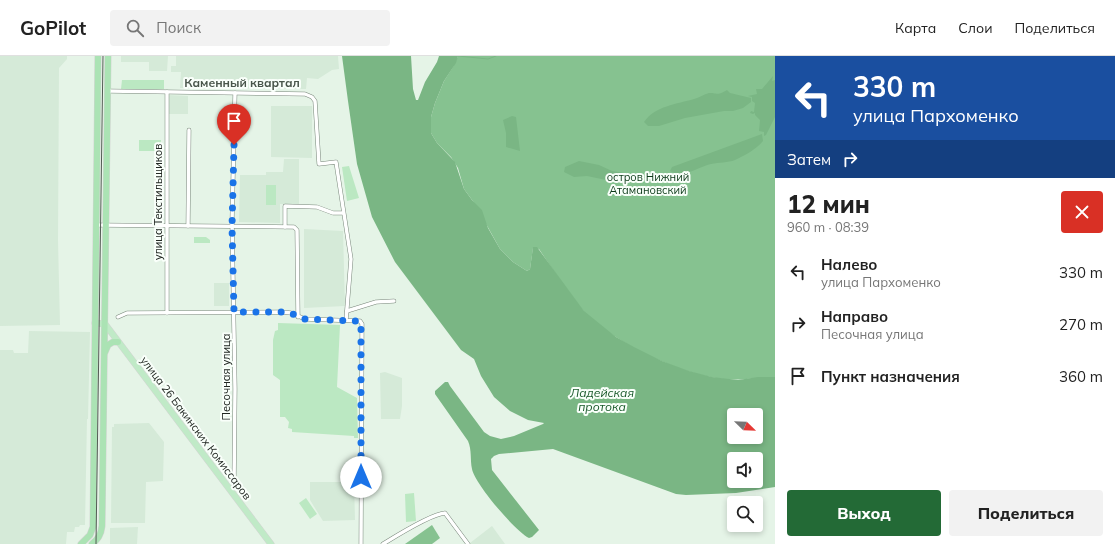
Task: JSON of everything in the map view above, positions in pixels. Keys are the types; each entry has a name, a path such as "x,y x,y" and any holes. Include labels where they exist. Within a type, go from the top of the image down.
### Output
{"highway":[{"path":"81,544 90,534 93,527 98,56"},
{"path":"92,544 97,540 101,533 102,526 108,56"},
{"path":"104,353 108,345 113,342 118,342"}],"main road":[{"path":"95,323 105,324"},
{"name":"улица 26 Бакинских Комиссаров","path":"105,324 271,544"}],"street":[{"path":"108,91 305,94 312,98 314,101 319,164 336,162 351,259 346,320"},
{"name":"улица Текстильщиков","path":"167,92 167,313"},
{"name":"Песочная улица","path":"232,493 234,478 234,312 232,227 235,93"},
{"path":"188,226 189,130"},
{"path":"285,227 285,206 317,207 333,213 343,213"},
{"path":"97,225 294,227 297,230 298,317"},
{"path":"347,311 376,302 394,301"},
{"path":"118,317 128,313 288,312 305,319 346,320 360,322 362,324 361,544"},
{"path":"383,544 440,514 445,514 468,544"}],"shaded area":[{"path":"0,56 67,56 67,59 59,68 58,240 60,325 0,326"},
{"path":"121,56 168,56 167,71 149,71 149,62 121,62"},
{"path":"176,56 338,56 339,69 332,70 318,79 307,78 306,89 180,88 181,72 171,72 171,66 176,66"},
{"path":"122,80 164,80 164,89 121,89"},
{"path":"168,95 188,96 188,114 168,114"},
{"path":"271,106 312,106 312,158 271,157"},
{"path":"139,140 161,140 160,151 139,151"},
{"path":"284,159 299,159 299,204 280,204 280,223 239,222 240,175 266,175 266,172 283,172"},
{"path":"349,166 359,198 347,201 342,167"},
{"path":"266,185 276,185 276,205 266,205"},
{"path":"304,229 343,231 345,306 304,308"},
{"path":"194,237 206,237 210,240 210,243 194,243"},
{"path":"214,283 229,283 229,306 214,306"},
{"path":"278,323 340,325 337,387 357,398 358,438 354,438 354,436 292,432 292,429 288,428 289,422 285,417 280,417 280,380 273,375 273,340 275,331 278,330"},
{"path":"29,331 90,332 85,525 75,527 74,532 67,532 66,544 0,544 0,350 13,350 14,353 28,353"},
{"path":"385,372 402,378 402,406 400,419 381,419 380,373"},
{"path":"149,423 164,442 163,481 146,482 145,523 111,523 112,427 114,427 114,424"},
{"path":"310,482 354,482 355,520 323,521 310,500"},
{"path":"414,493 416,521 406,522 405,494"},
{"path":"306,498 317,514 310,519 299,503"},
{"path":"492,526 505,544 470,544 470,543"},
{"path":"138,527 137,544 110,544 110,528"}],"green space":[{"name":"остров Нижний Атамановский","path":"458,56 775,56 775,377 736,380 723,379 687,371 650,356 614,336 598,325 585,313 539,249 533,248 530,269 527,271 513,262 500,249 475,204 464,189 458,168 451,157 437,143 431,133 431,117 435,103 444,81"},
{"path":"432,525 440,538 432,544 405,544"}],"water":[{"name":"Ладейская протока","path":"342,56 411,56 413,89 416,100 418,100 425,82 439,56 458,56 456,63 444,81 435,103 431,117 431,133 437,143 455,162 464,189 482,210 488,228 500,249 513,262 527,271 530,269 533,247 537,247 584,311 616,337 662,361 689,371 712,377 738,380 758,377 775,377 775,487 736,493 676,494 553,449 499,454 491,459 492,470 539,530 529,538 523,534 496,506 480,485 472,469 468,441 435,394 435,391 445,382 448,382 484,432 490,436 501,439 514,436 544,423 528,420 510,411 494,397 481,376 474,359 461,350 395,262 372,217 357,164"},
{"path":"773,76 772,81 775,80 775,117 766,135 764,136 764,132 759,131 760,120 755,113 750,113 751,111 754,112 755,103 752,101 752,97 748,96 757,94 756,89 762,89"},
{"path":"727,90 730,93 751,98 751,102 743,108 733,111 724,111 685,118 659,126 648,126 644,122 654,112 667,106 709,93 720,94"},
{"path":"512,116 516,117 520,151 506,147 506,133 503,120"},
{"path":"762,134 763,141 760,144 750,152 735,160 706,165 690,172 680,174 670,171 672,167"},
{"path":"579,161 599,165 612,171 624,173 623,180 611,181 587,176 574,177 564,172 565,167"}],"waterway":[{"path":"458,56 488,59 496,56"}],"tram line":[{"path":"96,544 103,56"}],"district":[{"name":"Каменный квартал","path":"242,83"}],"route":[{"path":"234,145 232,227 234,312 288,312 305,319 357,321 362,324 361,477"}]}
